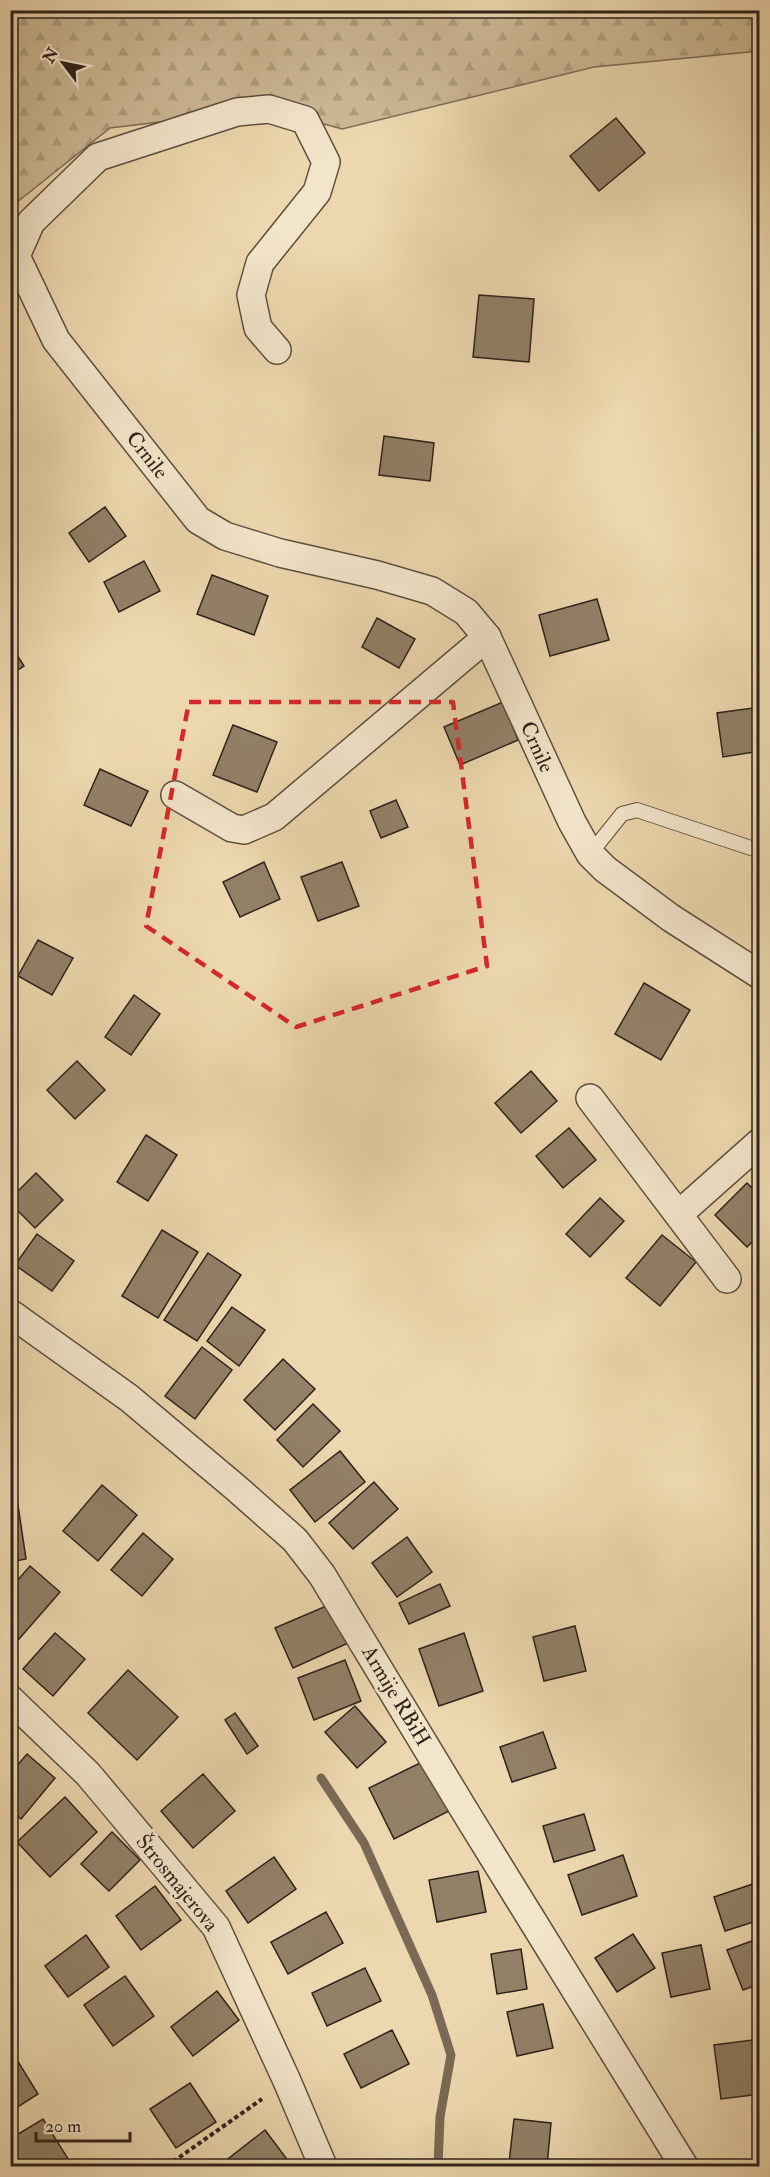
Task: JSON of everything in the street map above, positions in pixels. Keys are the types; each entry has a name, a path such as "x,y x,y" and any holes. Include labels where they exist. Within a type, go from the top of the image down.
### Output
{"street":[{"name":"Crnile","path":"277,350 258,328 251,295 260,263 317,192 326,162 305,120 269,110 237,112 98,157 31,222 16,256 56,340 198,520 225,536 280,553 377,575 432,591 466,612 487,637 572,822 590,854 605,869 672,918 759,975"},
{"path":"175,795 232,828 244,830 274,818 487,637"},
{"path":"590,1098 727,1279"},
{"path":"679,1214 759,1142"},
{"name":"Armije RBiH","path":"10,1312 129,1398 295,1540 322,1575 684,2166"},
{"name":"Štrosmajerova","path":"10,1699 88,1774 216,1927 287,2081 322,2166"}],"lane":[{"path":"590,854 622,814 636,810 759,851"}],"path":[{"path":"167,2166 287,2081"}],"highlighted area":[{"path":"189,702 453,702 487,966 296,1027 146,926"}],"green space":[{"path":"11,11 759,11 759,51 594,67 342,129 269,109 110,128 11,207"}],"building":[{"path":"616,118 645,153 599,191 570,156"},
{"path":"479,295 534,299 529,362 473,357"},
{"path":"384,436 434,443 430,481 379,475"},
{"path":"105,507 126,536 89,562 69,533"},
{"path":"144,561 160,591 119,612 104,582"},
{"path":"212,575 268,596 254,635 197,614"},
{"path":"597,599 609,640 550,656 539,615"},
{"path":"377,618 415,639 399,668 362,647"},
{"path":"10,644 24,666 10,675"},
{"path":"503,702 518,740 460,765 444,727"},
{"path":"760,707 760,751 723,757 717,713"},
{"path":"233,725 277,742 257,792 213,775"},
{"path":"100,769 148,791 131,826 84,805"},
{"path":"396,800 408,827 381,838 370,811"},
{"path":"264,862 280,899 240,917 223,882"},
{"path":"342,862 359,906 318,921 301,877"},
{"path":"38,940 73,958 52,995 18,976"},
{"path":"644,983 690,1010 661,1060 615,1034"},
{"path":"134,995 160,1014 131,1055 105,1037"},
{"path":"77,1061 105,1090 75,1119 47,1090"},
{"path":"531,1071 557,1101 521,1133 495,1103"},
{"path":"569,1128 596,1160 563,1188 536,1156"},
{"path":"146,1135 177,1155 148,1201 117,1182"},
{"path":"36,1173 63,1200 35,1228 10,1203 10,1199"},
{"path":"747,1183 760,1196 760,1234 747,1247 715,1215"},
{"path":"600,1198 624,1221 590,1257 566,1234"},
{"path":"162,1230 198,1252 158,1318 122,1296"},
{"path":"37,1234 74,1261 52,1291 15,1265"},
{"path":"662,1235 696,1262 660,1306 626,1278"},
{"path":"208,1253 241,1275 197,1341 164,1320"},
{"path":"232,1307 265,1330 239,1366 207,1341"},
{"path":"202,1347 232,1370 195,1419 165,1396"},
{"path":"283,1359 315,1389 275,1430 244,1400"},
{"path":"313,1404 340,1431 303,1467 277,1440"},
{"path":"340,1451 365,1482 315,1522 290,1490"},
{"path":"374,1482 398,1509 353,1549 329,1523"},
{"path":"102,1485 137,1515 98,1561 63,1531"},
{"path":"16,1492 26,1559 10,1562 10,1493"},
{"path":"143,1533 173,1559 142,1596 111,1570"},
{"path":"407,1537 432,1572 397,1597 372,1563"},
{"path":"30,1566 60,1592 19,1639 10,1632 10,1589"},
{"path":"440,1584 450,1606 409,1624 399,1603"},
{"path":"331,1604 348,1643 293,1668 275,1628"},
{"path":"575,1626 586,1671 544,1681 533,1637"},
{"path":"55,1633 85,1659 53,1696 23,1669"},
{"path":"464,1633 483,1691 439,1706 419,1649"},
{"path":"345,1660 361,1701 314,1720 298,1678"},
{"path":"128,1670 178,1717 137,1760 88,1713"},
{"path":"355,1706 386,1742 357,1768 325,1732"},
{"path":"235,1713 258,1746 247,1754 225,1720"},
{"path":"543,1732 556,1768 512,1782 500,1747"},
{"path":"27,1754 55,1778 21,1819 10,1810 10,1774"},
{"path":"424,1761 449,1811 394,1839 369,1788"},
{"path":"203,1774 235,1811 193,1848 161,1811"},
{"path":"65,1797 97,1832 50,1877 17,1842"},
{"path":"584,1814 595,1850 554,1862 543,1826"},
{"path":"112,1832 140,1860 109,1891 81,1864"},
{"path":"623,1855 637,1896 582,1915 568,1875"},
{"path":"274,1857 296,1889 248,1923 226,1891"},
{"path":"478,1871 486,1912 437,1922 429,1880"},
{"path":"753,1884 760,1904 760,1920 725,1931 714,1897"},
{"path":"155,1886 181,1920 141,1950 116,1916"},
{"path":"326,1912 343,1943 288,1974 271,1942"},
{"path":"633,1934 655,1968 617,1992 595,1958"},
{"path":"86,1935 109,1967 68,1997 45,1966"},
{"path":"760,1938 760,1984 743,1990 727,1950"},
{"path":"701,1945 710,1989 671,1997 662,1953"},
{"path":"521,1949 527,1989 497,1994 491,1954"},
{"path":"365,1968 381,2001 327,2026 312,1993"},
{"path":"125,1976 154,2016 113,2046 84,2005"},
{"path":"217,1991 239,2020 193,2056 171,2027"},
{"path":"543,2004 553,2048 517,2056 507,2012"},
{"path":"392,2030 409,2064 361,2088 344,2054"},
{"path":"760,2039 760,2094 721,2099 714,2045"},
{"path":"17,2060 38,2094 10,2112 10,2064"},
{"path":"190,2083 216,2122 176,2148 150,2109"},
{"path":"43,2119 70,2162 63,2166 14,2166 10,2161 10,2139"},
{"path":"514,2119 551,2123 547,2166 509,2163"},
{"path":"265,2130 292,2166 227,2166 224,2162"},
{"path":"92,2159 97,2166 81,2166"}],"waterway":[{"path":"321,1778 364,1843 432,1995 451,2055 440,2117 438,2166"}]}
